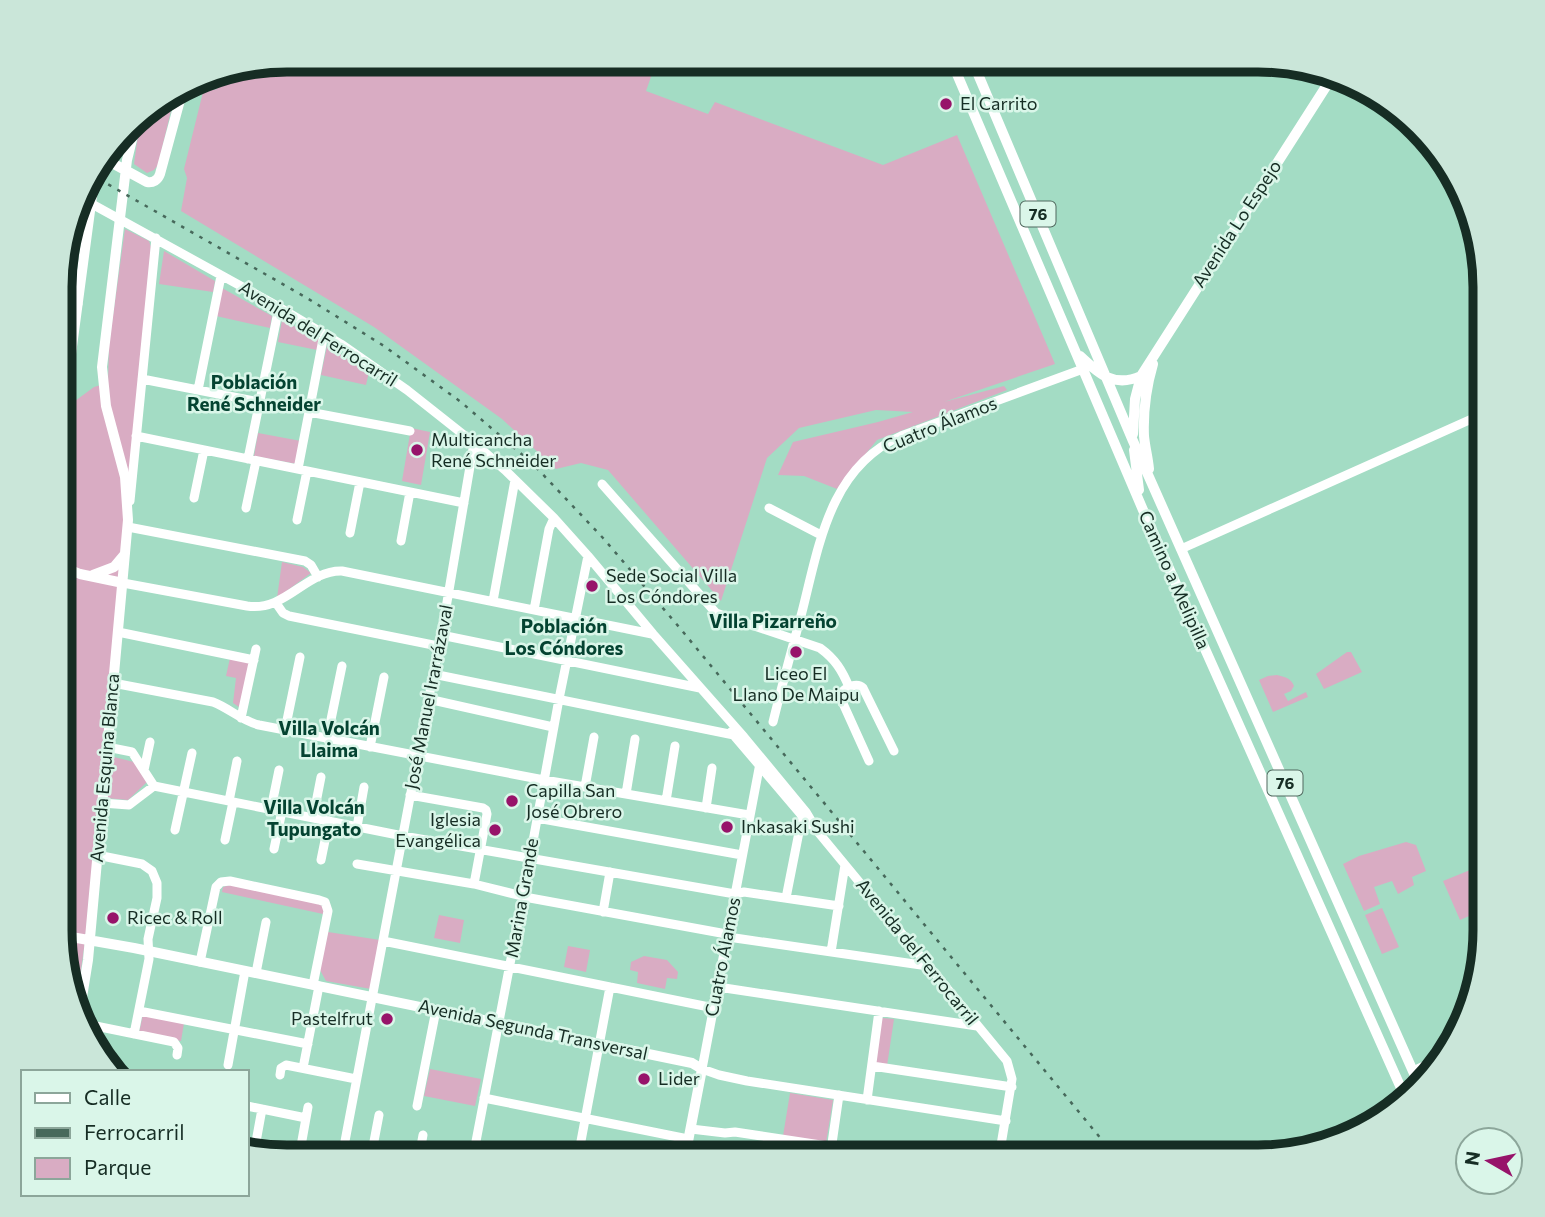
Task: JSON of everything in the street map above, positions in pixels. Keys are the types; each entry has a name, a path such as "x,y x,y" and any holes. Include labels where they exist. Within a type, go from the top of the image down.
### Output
{"main road":[{"name":"Camino a Melipilla","path":"956,72 1143,510 1402,1090"},
{"name":"Camino a Melipilla","path":"977,72 1133,441 1415,1077"},
{"name":"Avenida Lo Espejo","path":"1133,441 1132,419 1141,376 1328,84"},
{"path":"112,163 147,182 153,182 159,177 179,101"},
{"name":"Avenida Esquina Blanca","path":"82,996 128,523 125,477 106,406 102,380 104,341 132,139"},
{"path":"72,327 78,304 85,212"},
{"path":"1050,291 1061,290 1068,284"},
{"path":"1150,479 1144,434 1144,405 1157,351"},
{"path":"1076,352 1115,380 1125,381 1141,376"},
{"path":"1104,373 1126,374 1149,363"},
{"path":"1133,441 1143,510"},
{"path":"91,576 114,567 125,553"},
{"path":"72,571 122,583"},
{"path":"1302,866 1319,859"},
{"name":"Avenida Segunda Transversal","path":"72,938 148,951 688,1062 702,1069"},
{"name":"Cuatro Álamos","path":"688,1145 702,1069"}],"street":[{"name":"Avenida del Ferrocarril","path":"89,202 324,334 407,390 474,443 515,480 554,518 719,708 802,817 818,832 1007,1061 1012,1087"},
{"name":"Avenida Esquina Blanca","path":"128,523 156,239"},
{"path":"198,390 221,276"},
{"path":"72,303 78,304"},
{"path":"246,508 259,402 279,307"},
{"path":"297,520 309,412 324,334"},
{"name":"Cuatro Álamos","path":"773,722 821,535 830,512 849,479 865,459 882,446 914,431 1083,369"},
{"path":"142,379 259,402"},
{"path":"309,412 410,431"},
{"path":"1181,549 1473,418"},
{"path":"136,436 464,503"},
{"name":"José Manuel Irarrázaval","path":"344,1145 449,593 474,443"},
{"path":"194,498 204,450"},
{"path":"493,601 515,480"},
{"path":"350,533 360,482"},
{"path":"602,484 716,613 820,648 840,667 849,687"},
{"path":"401,541 410,492"},
{"path":"769,508 821,535"},
{"path":"534,610 549,529 554,518"},
{"path":"128,523 305,561 318,577"},
{"name":"Marina Grande","path":"475,1145 588,556"},
{"path":"122,583 252,607 276,603 318,577 342,571 653,634"},
{"path":"276,603 289,617 438,646"},
{"path":"118,632 254,660"},
{"path":"440,635 700,688"},
{"path":"241,718 256,649"},
{"path":"285,730 300,657"},
{"path":"327,739 342,666"},
{"path":"433,674 734,735"},
{"path":"370,747 384,677"},
{"path":"113,683 213,702 254,724 544,780 750,815"},
{"path":"869,761 841,699 842,692 849,687 858,685 863,688 894,751"},
{"name":"Avenida del Ferrocarril","path":"700,688 708,703 734,735 806,812 818,832"},
{"path":"428,699 554,727"},
{"path":"585,787 594,737"},
{"path":"626,794 635,739"},
{"path":"144,770 150,742"},
{"path":"666,801 675,746"},
{"path":"107,747 131,751 154,786 403,836 735,894 744,892 839,905"},
{"path":"175,831 192,753"},
{"path":"225,840 237,761"},
{"name":"Cuatro Álamos","path":"702,1069 760,761"},
{"path":"706,808 712,768"},
{"path":"271,809 279,770"},
{"path":"313,818 321,777"},
{"path":"102,803 129,806 154,786"},
{"path":"357,827 364,787"},
{"path":"410,795 486,810 474,884"},
{"path":"274,849 282,811"},
{"path":"786,898 802,817"},
{"path":"537,818 742,855"},
{"path":"321,860 329,821"},
{"path":"97,855 142,864 154,874 157,883 157,898 148,939 149,959 134,1034"},
{"path":"357,864 474,884 727,936 928,966"},
{"path":"831,952 845,865"},
{"path":"603,912 610,872"},
{"path":"200,962 215,890 221,882 230,881 319,900 327,905 303,1068"},
{"path":"228,1065 234,1030 266,922"},
{"path":"383,941 714,1008"},
{"path":"580,1145 610,987"},
{"path":"718,987 977,1026"},
{"path":"416,1105 436,1010"},
{"path":"139,1011 308,1044"},
{"path":"867,1100 879,1011"},
{"path":"94,1026 174,1042 178,1048 177,1055"},
{"path":"280,1075 281,1068 286,1065 356,1079"},
{"path":"1413,1071 1425,1065"},
{"path":"872,1066 1012,1087 1001,1145"},
{"name":"Avenida Segunda Transversal","path":"702,1069 740,1080 1006,1121"},
{"path":"832,1145 839,1096"},
{"path":"484,1098 585,1118 690,1134 734,1132 797,1145"},
{"path":"248,1106 306,1118"},
{"path":"301,1145 308,1107"},
{"path":"256,1143 262,1109"},
{"path":"373,1145 379,1115"},
{"path":"421,1145 423,1135"}],"green space":[{"path":"286,72 653,72 646,91 708,114 715,102 883,165 957,135 1055,364 944,402 1004,386 1007,390 877,440 837,489 804,476 778,475 793,442 913,412 876,410 799,428 767,458 721,601 608,470 581,463 556,469 502,419 374,327 181,211 187,178 184,169 203,92 217,89 219,83 245,76"},
{"path":"172,105 158,165 154,170 147,173 134,164 140,130"},
{"path":"125,229 149,241 151,247 79,985 72,945 72,420 75,401 94,387 108,383 109,345"},
{"path":"164,251 215,281 213,292 159,284"},
{"path":"222,288 272,316 270,328 216,316"},
{"path":"282,320 319,339 317,350 278,342"},
{"path":"327,346 369,372 366,385 321,375"},
{"name":"Multicancha René Schneider","path":"411,428 430,432 421,485 402,481"},
{"path":"258,433 301,441 297,464 254,456"},
{"path":"282,562 303,567 311,573 277,598"},
{"path":"1347,652 1351,652 1362,672 1324,689 1316,674"},
{"path":"230,658 250,662 242,709 233,703 236,678 226,676"},
{"path":"1277,675 1285,677 1294,686 1284,694 1288,701 1306,692 1308,697 1273,712 1259,680"},
{"path":"110,756 134,762 147,782 128,800 106,798"},
{"path":"1406,842 1416,845 1426,871 1412,877 1414,885 1398,894 1392,881 1374,887 1380,904 1364,911 1343,864 1359,856"},
{"path":"1473,869 1473,914 1460,920 1443,881"},
{"path":"230,885 319,903 324,908 323,914 222,892 223,887"},
{"path":"1382,908 1399,947 1382,954 1365,915"},
{"path":"439,915 464,920 460,943 434,938"},
{"path":"328,932 380,940 371,989 326,981 320,970"},
{"path":"568,946 590,950 586,972 564,967"},
{"path":"644,956 667,960 678,972 677,979 667,978 665,989 637,983 638,972 630,970 631,962"},
{"path":"143,1014 184,1023 181,1041 139,1033"},
{"path":"882,1018 894,1019 887,1066 875,1065"},
{"path":"430,1069 481,1079 475,1106 424,1096"},
{"path":"790,1093 833,1100 826,1143 783,1136"}],"railway":[{"path":"100,180 307,298 384,346 461,402 533,464 603,538 679,627 1106,1145"}],"place":[{"name":"El Carrito","path":"946,104"},
{"name":"Multicancha René Schneider","path":"417,450"},
{"name":"Sede Social Villa Los Cóndores","path":"592,586"},
{"name":"Liceo El Llano De Maipu","path":"796,652"},
{"name":"Capilla San José Obrero","path":"512,801"},
{"name":"Inkasaki Sushi","path":"727,827"},
{"name":"Iglesia Evangélica","path":"495,830"},
{"name":"Ricec & Roll","path":"113,918"},
{"name":"Pastelfrut","path":"387,1019"},
{"name":"Lider","path":"644,1079"}],"district":[{"name":"Población René Schneider","path":"254,393"},
{"name":"Villa Pizarreño","path":"773,621"},
{"name":"Población Los Cóndores","path":"564,637"},
{"name":"Villa Volcán Llaima","path":"329,739"},
{"name":"Villa Volcán Tupungato","path":"314,818"}]}
